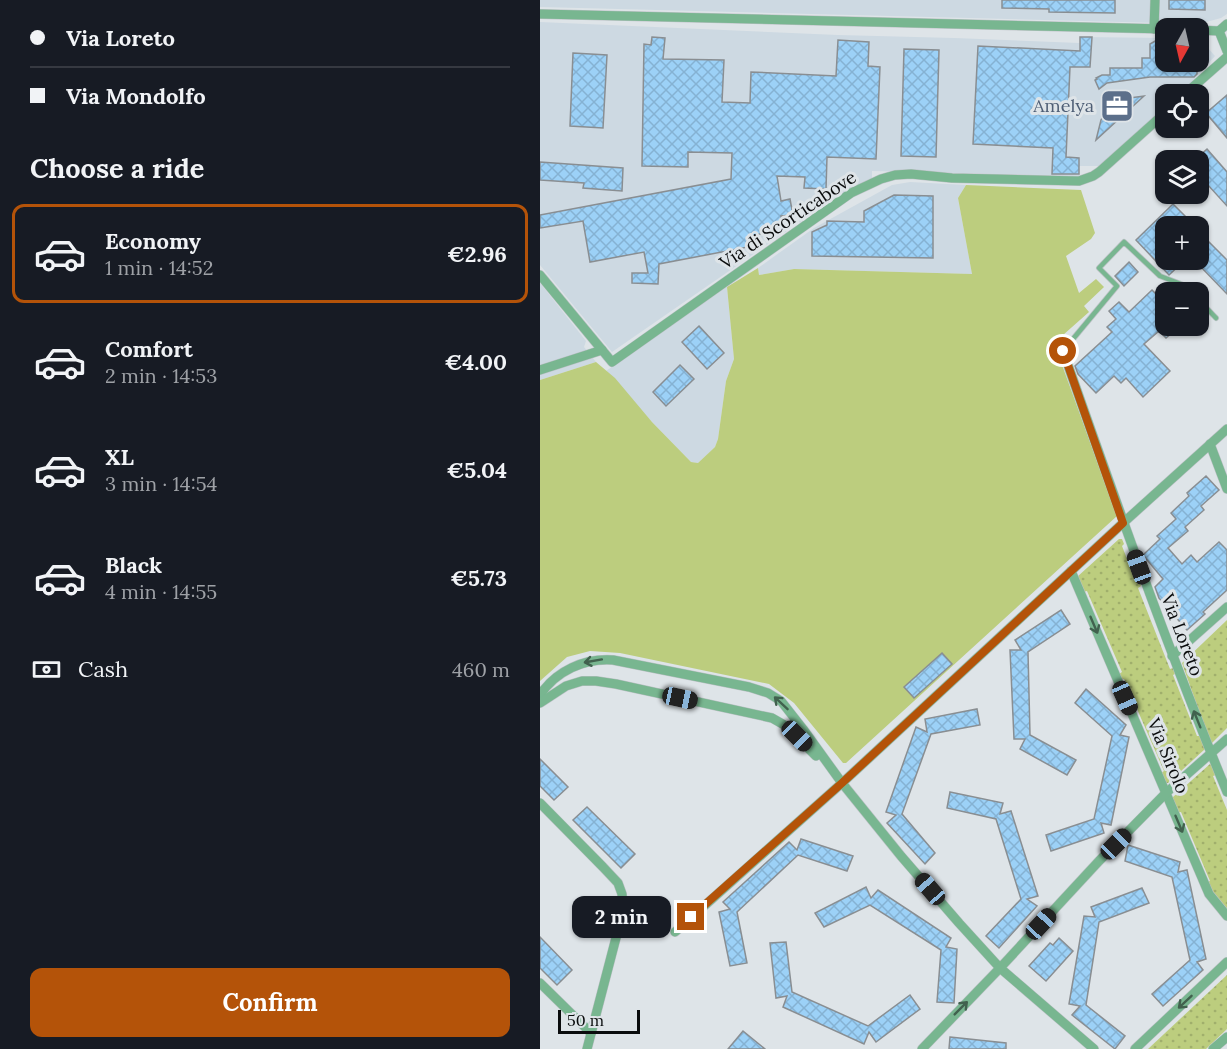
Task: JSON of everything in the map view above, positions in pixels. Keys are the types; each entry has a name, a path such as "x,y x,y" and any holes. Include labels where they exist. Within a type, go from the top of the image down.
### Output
{"street":[{"path":"540,14 1154,29 1155,0"},
{"path":"1209,31 1219,31 1227,24"},
{"path":"1219,31 1227,51"},
{"path":"1196,84 1227,57"},
{"name":"Via di Scorticabove","path":"603,351 612,362 851,193 867,185 896,175 911,174 952,178 1078,181 1099,172 1155,122"},
{"path":"540,275 603,351 540,370"},
{"name":"Via Loreto","path":"1063,351 1172,657 1227,792"},
{"path":"675,932 842,783 1227,429"},
{"path":"1210,444 1227,489"},
{"name":"Via Sirolo","path":"1071,571 1209,894 1227,916"},
{"path":"1172,657 1227,607"},
{"path":"540,695 550,681 561,674 586,662 605,659 759,690 781,701 842,783 959,923 1000,968 1094,1049"},
{"path":"540,703 566,686 582,681 596,681 764,715 786,726 842,783"},
{"path":"922,1049 1099,861 1166,793 1227,739"},
{"path":"540,803 618,883 622,894 622,910 587,1049"},
{"path":"1135,1049 1227,962"},
{"path":"540,983 591,1033"},
{"path":"1214,1049 1227,1037"}],"lane":[{"path":"1063,351 1117,286 1099,268 1124,242 1160,276 1176,282"},
{"path":"1209,311 1216,318"}],"shaded area":[{"path":"540,0 1227,0 1227,14 1209,21 1209,18 1155,18 1155,23 540,7"},
{"path":"540,22 1080,43 1080,37 1155,38 1155,72 1201,72 1190,84 1155,84 1155,117 1100,166 1079,166 1079,176 872,171 872,179 836,197 612,352 540,265"},
{"path":"1209,49 1215,56 1209,63"},
{"path":"910,182 966,185 958,198 972,274 794,269 759,275 758,268 814,228 892,185"},
{"path":"540,283 586,341 584,347 596,362 540,380"},
{"path":"727,287 734,359 726,381 718,439 715,447 698,463 691,462 606,371"}],"green space":[{"path":"966,185 1081,190 1095,233 1091,239 1066,256 1079,293 1096,279 1104,287 1084,306 1089,312 1054,343 1117,516 846,763 843,763 794,703 769,684 620,653 590,651 567,657 540,681 540,380 596,362 615,378 652,422 691,462 698,463 715,447 718,439 726,381 734,359 727,287 758,268 759,275 794,269 972,274 958,198"},
{"path":"1119,539 1122,539 1124,544 1122,546 1136,582 1139,581 1141,586 1138,588 1170,669 1173,668 1175,674 1173,675 1197,736 1201,736 1205,749 1168,783 1161,773 1164,771 1124,679 1121,680 1119,674 1122,672 1087,591 1083,592 1077,577"},
{"path":"1227,620 1227,728 1212,743 1182,663"},
{"path":"1210,764 1216,775 1213,776 1227,810 1227,911 1213,896 1207,882 1210,881 1181,812 1177,813 1172,799"},
{"path":"1227,975 1227,1029 1206,1049 1148,1049"}],"building":[{"path":"1002,0 1115,0 1115,13 1049,12 1049,9 1002,8"},
{"path":"1169,0 1205,0 1205,10 1169,9"},
{"path":"652,37 665,38 663,59 724,60 722,102 750,103 751,72 836,76 838,40 869,42 868,66 880,67 876,159 827,157 826,189 804,188 805,177 777,176 781,201 790,199 793,215 781,216 782,224 772,227 773,231 747,237 748,247 659,264 658,284 632,283 632,273 648,273 644,252 590,262 583,221 540,228 540,215 731,179 732,153 688,152 688,167 642,166 644,44 651,45"},
{"path":"1080,37 1092,37 1090,67 1070,67 1066,157 1079,158 1079,174 1052,174 1053,148 973,144 978,46 1080,51"},
{"path":"1155,41 1155,72 1197,72 1197,74 1194,77 1150,77 1107,83 1099,89 1096,78 1110,75 1110,68 1142,68 1142,58 1150,58 1150,44"},
{"path":"904,49 939,50 936,157 901,156"},
{"path":"573,53 607,55 603,128 570,126"},
{"path":"1227,95 1227,138 1209,117 1209,110"},
{"path":"1144,96 1096,140 1101,120 1112,104 1122,99"},
{"path":"1209,151 1227,172 1227,206 1209,186"},
{"path":"540,162 623,168 622,191 583,188 584,183 540,180"},
{"path":"894,195 933,196 933,258 812,256 812,232 827,225 827,221 864,222 864,211"},
{"path":"1173,204 1185,216 1161,216"},
{"path":"1155,222 1155,260 1136,240"},
{"path":"1209,242 1227,260 1227,294 1204,270 1209,270"},
{"path":"1129,262 1138,272 1124,286 1115,276"},
{"path":"1164,270 1174,270 1169,275"},
{"path":"1152,290 1155,293 1155,334 1144,344 1170,371 1143,397 1126,378 1121,383 1114,376 1096,393 1078,374 1075,366 1112,332 1107,327 1116,319 1109,311 1119,302 1129,312"},
{"path":"699,326 724,353 707,369 682,342"},
{"path":"680,365 694,379 666,406 653,392"},
{"path":"1206,476 1219,490 1201,506 1204,510 1185,527 1188,531 1168,548 1182,564 1191,555 1197,562 1219,542 1227,550 1227,590 1187,630 1159,598 1155,587 1163,579 1143,555 1160,539 1157,536 1176,519 1171,513 1189,496 1187,493"},
{"path":"1061,610 1070,624 1028,652 1030,735 1076,760 1067,775 1020,749 1025,739 1014,739 1010,650 1021,650 1015,640"},
{"path":"942,653 952,664 914,698 904,687"},
{"path":"1086,689 1126,725 1120,735 1129,737 1111,825 1101,823 1104,833 1051,851 1046,835 1094,819 1112,736 1075,703"},
{"path":"977,709 980,725 931,734 902,814 935,853 925,864 887,823 896,815 886,812 916,727 927,732 925,719"},
{"path":"540,759 568,787 554,800 540,786"},
{"path":"950,792 1003,803 1000,814 1011,811 1038,896 1027,899 1037,906 999,948 986,936 1021,899 996,819 947,808"},
{"path":"587,807 635,854 621,868 573,820"},
{"path":"801,839 853,856 847,871 798,855 737,912 747,963 730,966 719,912 730,909 723,902 789,842 797,850"},
{"path":"1128,845 1180,862 1178,872 1187,870 1206,959 1197,962 1203,970 1163,1006 1152,994 1190,960 1172,877 1125,861"},
{"path":"866,887 871,898 878,890 951,938 946,947 957,949 954,1003 937,1002 941,950 870,905 824,927 815,913"},
{"path":"1142,888 1149,903 1099,922 1086,1005 1125,1036 1115,1049 1072,1015 1080,1006 1069,1004 1084,916 1095,917 1091,907"},
{"path":"540,937 572,970 557,985 540,968"},
{"path":"1059,938 1073,951 1046,981 1029,966 1050,943 1053,945"},
{"path":"786,942 792,992 868,1026 910,995 920,1009 876,1042 869,1032 864,1044 783,1007 787,996 776,998 770,943"},
{"path":"743,1031 765,1049 728,1049"},
{"path":"950,1037 1006,1043 1006,1049 949,1049"}],"place":[{"name":"Amelya","path":"1117,106"}],"route":[{"path":"691,917 842,783 1123,523 1063,351"}]}
